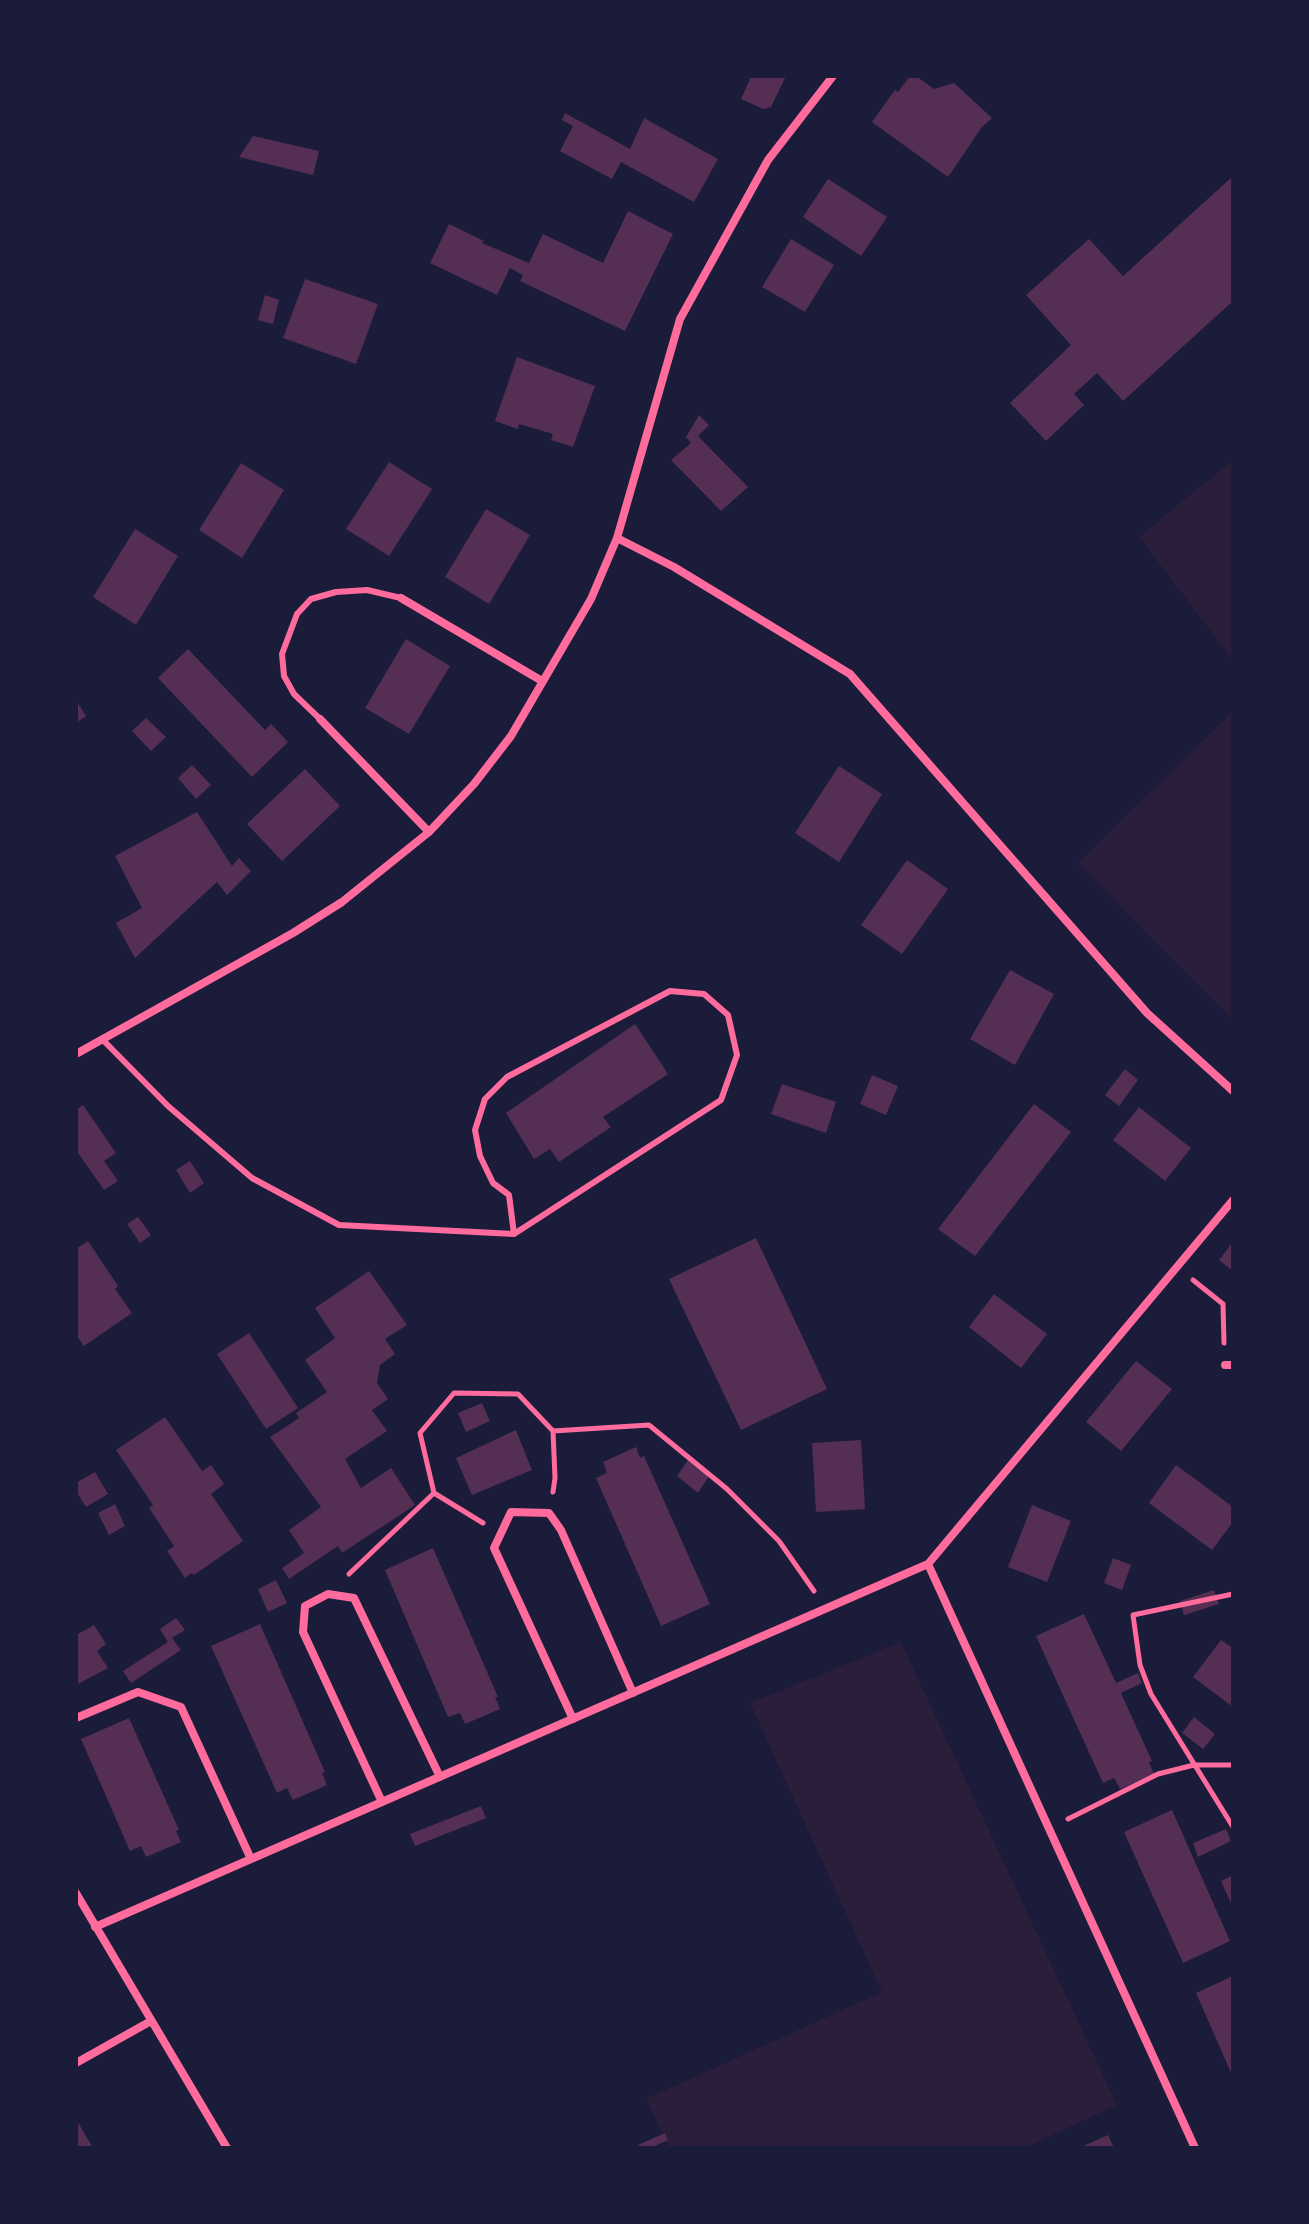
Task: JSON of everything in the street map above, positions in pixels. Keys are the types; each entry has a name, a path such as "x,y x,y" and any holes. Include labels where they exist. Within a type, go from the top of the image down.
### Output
{"street":[{"path":"76,1054 293,933 342,902 429,832 474,784 511,736 591,599 617,538 680,319 768,160 833,76"},
{"path":"617,538 674,567 850,674 1147,1013 1233,1091"},
{"path":"401,598 542,681"},
{"path":"320,719 429,832"},
{"path":"95,1927 928,1564 1233,1200"},
{"path":"573,1719 494,1548 511,1512 549,1513 561,1530 633,1693"},
{"path":"928,1564 1195,2148"},
{"path":"382,1802 303,1632 305,1606 328,1594 354,1598 440,1777"},
{"path":"76,1718 138,1692 181,1707 251,1859"},
{"path":"76,1893 227,2148"},
{"path":"76,2063 151,2021"}],"lane":[{"path":"320,719 294,694 284,676 282,654 297,614 311,599 336,592 367,590 401,598"},
{"path":"102,1039 168,1106 252,1178 339,1225 514,1234 721,1100 737,1055 728,1015 704,994 670,991 507,1077 485,1099 475,1130 480,1156 493,1183 509,1195 514,1234"}],"path":[{"path":"1196,1284 1223,1304 1229,1365"},
{"path":"501,1533 434,1493 420,1433 454,1393 518,1394 553,1431 555,1478 549,1513"},
{"path":"553,1431 649,1425 727,1489 779,1541 826,1608"},
{"path":"328,1594 434,1493"},
{"path":"1233,1594 1133,1615 1140,1665 1151,1694 1233,1827"},
{"path":"1049,1828 1158,1774 1194,1765 1233,1765"}],"shaded area":[{"path":"1233,460 1233,660 1139,537"},
{"path":"1233,711 1233,1020 1078,863"},
{"path":"901,1642 1117,2105 1024,2148 670,2148 646,2099 882,1992 750,1703"}],"building":[{"path":"745,76 786,76 771,107 763,109 741,99 750,79"},
{"path":"910,76 916,76 934,89 954,83 992,118 982,127 948,177 872,122 895,90 898,92"},
{"path":"565,113 630,149 644,118 718,159 694,202 621,162 612,179 560,151 573,126 562,120"},
{"path":"253,136 319,151 313,175 239,157"},
{"path":"1233,176 1233,301 1123,401 1097,373 1074,394 1084,405 1046,441 1010,403 1071,345 1026,295 1089,239 1123,276"},
{"path":"828,179 887,217 861,256 803,217"},
{"path":"628,211 673,234 625,331 520,281 523,275 510,268 497,295 430,263 449,224 484,241 482,243 529,263 543,234 603,263"},
{"path":"791,239 834,265 805,312 762,287"},
{"path":"305,279 378,304 356,364 283,338"},
{"path":"265,295 279,300 273,324 258,320"},
{"path":"517,357 595,386 573,447 551,440 553,434 519,424 518,429 495,421"},
{"path":"699,415 709,425 698,436 748,487 721,511 671,460 691,443 686,437"},
{"path":"389,462 432,489 389,556 346,529"},
{"path":"241,463 284,490 242,558 199,530"},
{"path":"486,509 530,535 489,604 445,577"},
{"path":"135,529 178,556 136,625 93,597"},
{"path":"406,639 450,666 409,734 365,708"},
{"path":"188,649 265,730 271,724 288,742 252,777 158,678"},
{"path":"76,700 86,716 76,723"},
{"path":"146,718 166,737 151,751 132,731"},
{"path":"192,765 211,785 196,799 178,778"},
{"path":"839,766 882,794 839,862 795,833"},
{"path":"305,769 340,806 282,861 247,824"},
{"path":"197,812 232,866 239,858 251,871 227,895 217,882 135,958 116,923 142,908 115,856"},
{"path":"907,860 948,889 902,954 861,925"},
{"path":"1010,970 1054,994 1015,1065 970,1039"},
{"path":"635,1024 668,1074 603,1117 611,1127 559,1162 550,1149 534,1159 506,1113"},
{"path":"1125,1069 1138,1080 1119,1106 1105,1095"},
{"path":"872,1075 898,1086 886,1115 860,1104"},
{"path":"782,1084 836,1102 826,1133 771,1114"},
{"path":"1034,1104 1071,1132 975,1256 938,1229"},
{"path":"83,1105 116,1153 104,1161 118,1181 104,1190 76,1150 76,1110"},
{"path":"1139,1107 1191,1148 1165,1181 1113,1140"},
{"path":"190,1161 204,1183 190,1193 176,1170"},
{"path":"138,1217 151,1235 140,1243 127,1224"},
{"path":"756,1238 827,1389 741,1430 669,1279"},
{"path":"88,1241 132,1313 84,1346 76,1335 76,1249"},
{"path":"1233,1242 1233,1271 1219,1260"},
{"path":"369,1271 407,1325 385,1339 395,1354 380,1365 377,1383 388,1399 372,1410 387,1431 345,1459 361,1488 391,1468 415,1505 342,1553 338,1546 289,1579 282,1568 304,1553 289,1530 321,1507 270,1437 299,1418 296,1413 327,1392 305,1360 335,1338 315,1308"},
{"path":"994,1294 1047,1334 1021,1368 969,1327"},
{"path":"249,1333 298,1408 266,1429 217,1354"},
{"path":"1136,1361 1172,1389 1121,1451 1086,1422"},
{"path":"482,1403 490,1421 466,1432 458,1413"},
{"path":"165,1417 202,1471 211,1465 224,1484 211,1494 243,1541 185,1578 167,1551 174,1546 149,1508 153,1505 116,1450"},
{"path":"516,1430 532,1470 472,1495 456,1458"},
{"path":"861,1440 865,1509 816,1512 812,1443"},
{"path":"636,1447 640,1458 644,1456 710,1604 661,1626 596,1478 607,1473 603,1462"},
{"path":"688,1460 709,1476 698,1493 677,1476"},
{"path":"1176,1465 1233,1507 1233,1522 1212,1550 1149,1503"},
{"path":"95,1472 108,1494 86,1507 76,1491 76,1483"},
{"path":"115,1504 125,1526 109,1535 98,1513"},
{"path":"1032,1505 1071,1521 1047,1582 1008,1567"},
{"path":"433,1548 498,1697 495,1697 500,1709 465,1724 460,1713 448,1717 385,1570"},
{"path":"1113,1558 1131,1565 1122,1590 1104,1583"},
{"path":"276,1580 287,1603 268,1612 258,1589"},
{"path":"1214,1590 1219,1604 1184,1615 1180,1601"},
{"path":"1084,1614 1116,1683 1138,1673 1142,1683 1121,1693 1152,1761 1149,1762 1154,1774 1120,1789 1114,1778 1103,1783 1036,1636"},
{"path":"176,1618 185,1630 172,1638 181,1650 131,1683 123,1671 168,1642 160,1629"},
{"path":"260,1624 325,1772 322,1773 327,1785 293,1800 287,1788 277,1793 211,1646"},
{"path":"94,1625 106,1644 97,1651 108,1668 76,1685 76,1635"},
{"path":"1221,1640 1233,1648 1233,1707 1193,1677"},
{"path":"1194,1717 1215,1734 1203,1749 1182,1733"},
{"path":"129,1718 179,1830 176,1831 181,1842 146,1857 141,1846 130,1851 81,1739"},
{"path":"481,1806 486,1818 415,1846 410,1834"},
{"path":"1172,1810 1230,1941 1183,1963 1124,1832"},
{"path":"1226,1829 1231,1841 1198,1857 1193,1843"},
{"path":"1233,1875 1233,1908 1221,1881"},
{"path":"1233,1976 1233,2077 1196,1993"},
{"path":"76,2119 93,2148 76,2148"},
{"path":"665,2133 668,2140 651,2148 639,2148 638,2145"},
{"path":"1108,2135 1114,2148 1079,2148"}]}
